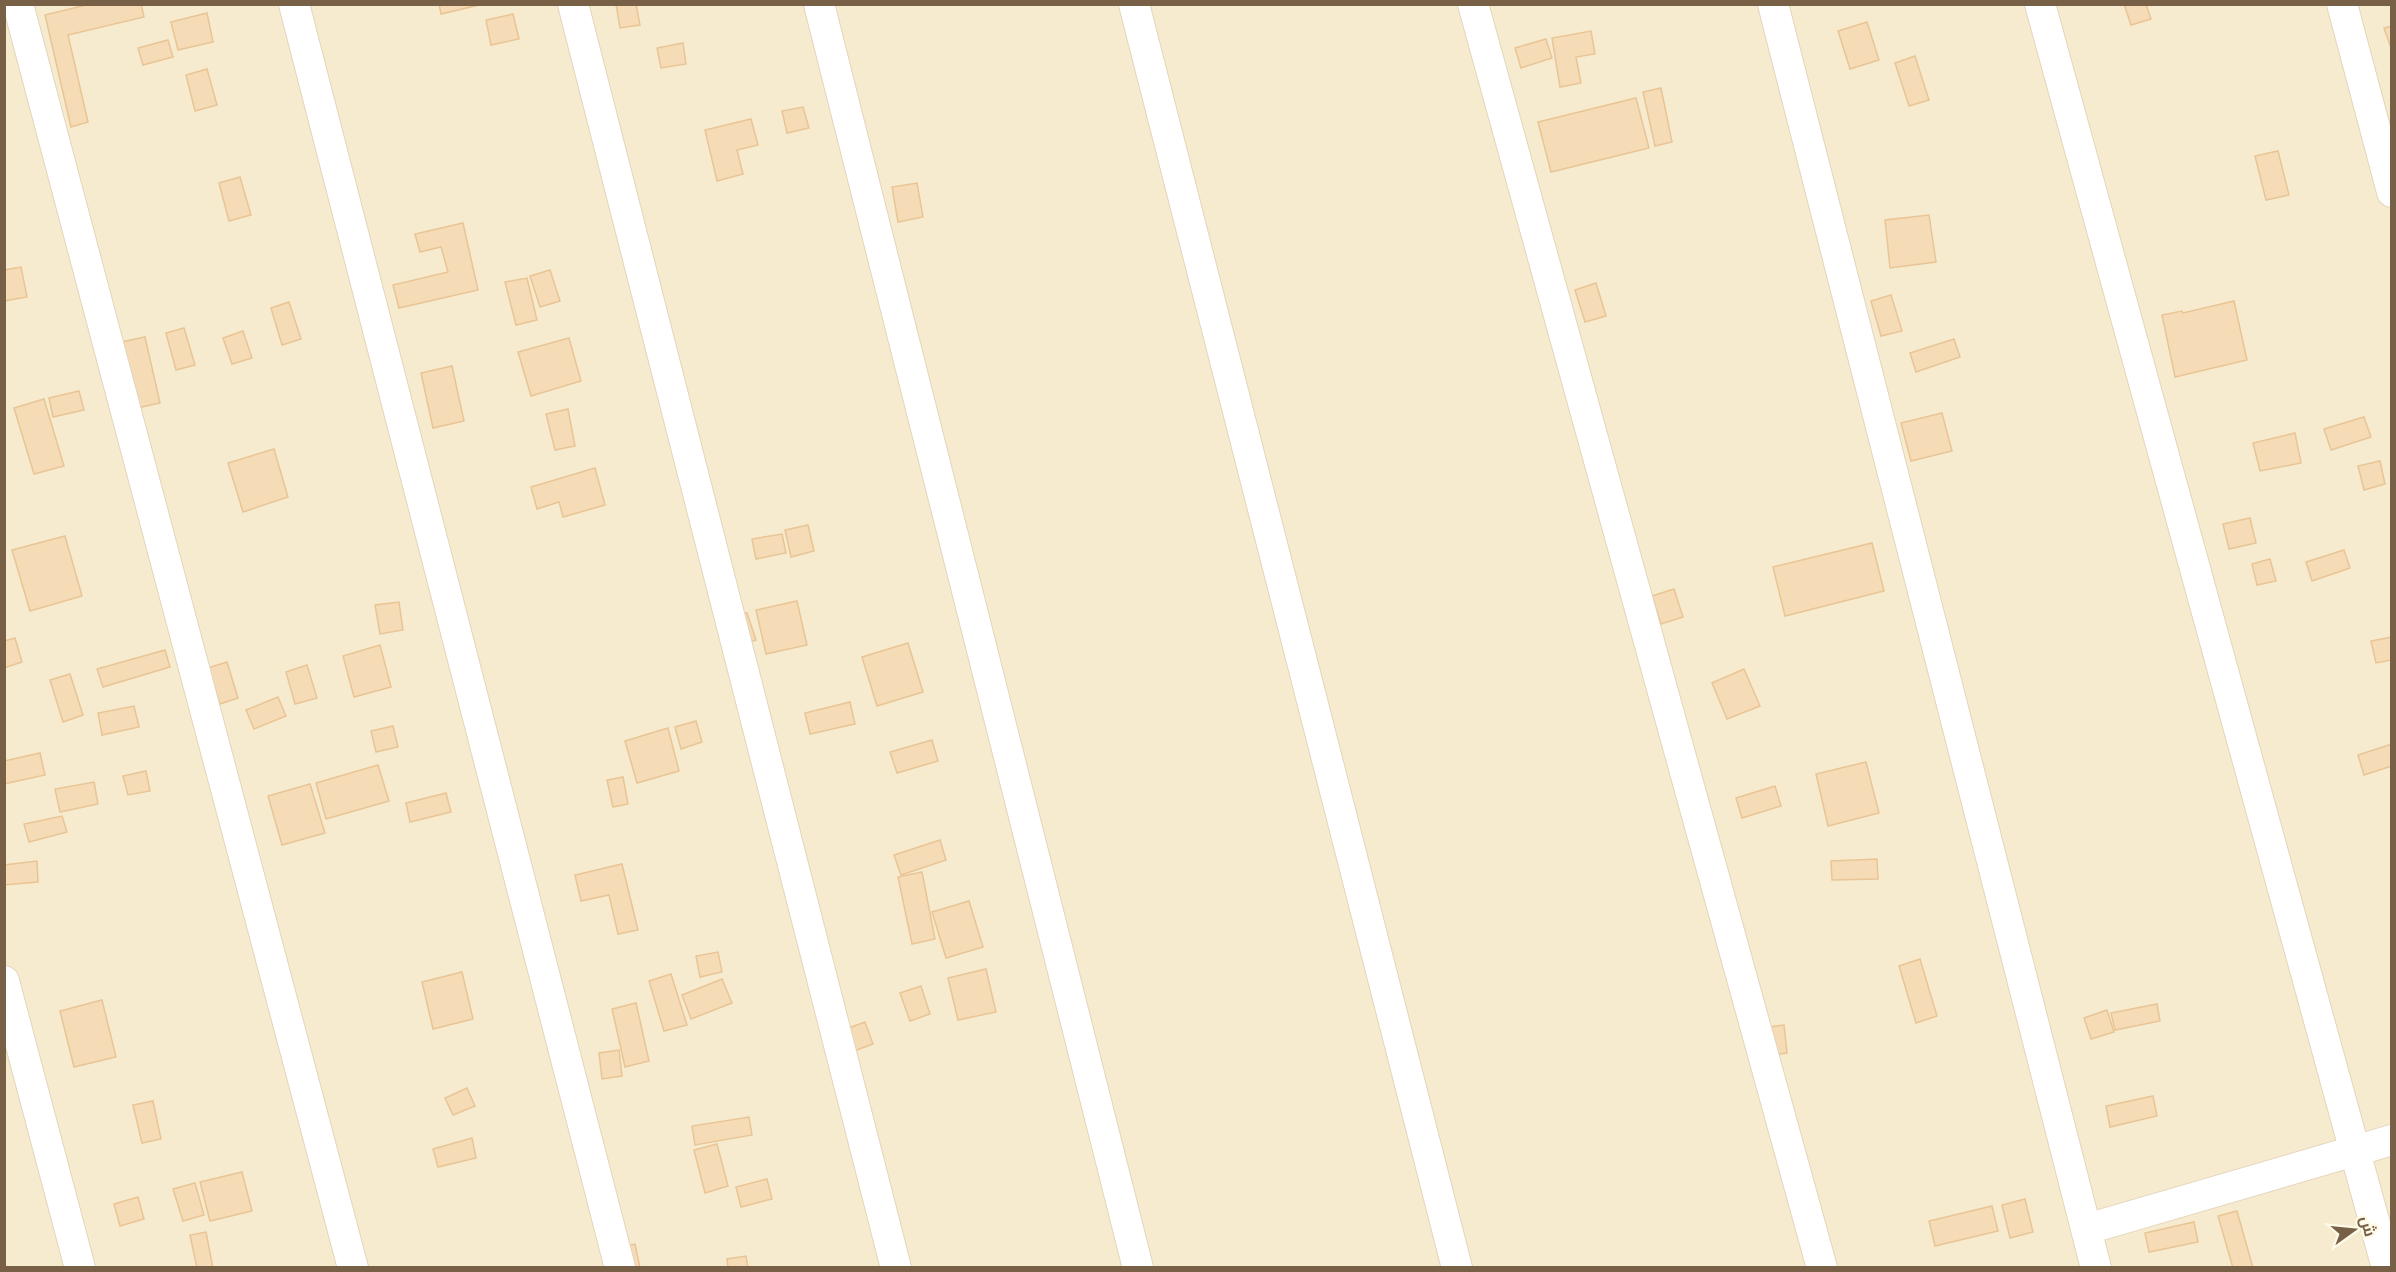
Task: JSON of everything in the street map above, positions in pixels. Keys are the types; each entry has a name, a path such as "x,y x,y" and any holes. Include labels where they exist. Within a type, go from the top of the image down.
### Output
{"street":[{"path":"18,4 353,1268"},
{"path":"294,4 620,1268"},
{"path":"573,4 896,1268"},
{"path":"819,4 1138,1268"},
{"path":"1134,4 1457,1268"},
{"path":"1473,4 1822,1268"},
{"path":"1773,4 2096,1268"},
{"path":"2040,4 2387,1268"},
{"path":"2342,4 2391,192"},
{"path":"4,981 80,1268"},
{"path":"2086,1229 2391,1140"}],"shaded area":[{"path":"5,5 2391,5 2391,1267 5,1268"}],"building":[{"path":"90,4 141,4 144,17 68,35 88,122 71,127 45,15"},
{"path":"439,4 478,4 479,5 441,14"},
{"path":"616,4 636,4 640,25 620,28"},
{"path":"2124,4 2146,4 2151,19 2131,25"},
{"path":"207,13 213,42 178,50 171,22"},
{"path":"513,14 519,39 491,45 486,20"},
{"path":"1867,22 1879,60 1850,69 1838,31"},
{"path":"2392,26 2392,48 2391,48 2384,28"},
{"path":"1591,31 1595,54 1576,57 1581,83 1560,87 1552,38"},
{"path":"1546,39 1552,58 1521,68 1515,48"},
{"path":"168,40 173,57 143,65 138,48"},
{"path":"683,43 686,64 661,68 657,48"},
{"path":"1915,56 1929,100 1909,106 1895,63"},
{"path":"207,69 217,105 195,111 186,75"},
{"path":"1661,88 1672,142 1655,146 1643,92"},
{"path":"1636,98 1649,148 1551,172 1538,122"},
{"path":"803,107 809,128 787,133 782,111"},
{"path":"751,119 758,145 737,150 743,174 717,181 705,130"},
{"path":"2278,151 2289,195 2266,200 2255,156"},
{"path":"240,177 251,215 229,221 219,183"},
{"path":"917,183 923,217 898,222 892,187"},
{"path":"1929,215 1936,262 1890,268 1885,220"},
{"path":"463,223 478,290 399,308 393,285 448,272 441,247 420,252 415,234"},
{"path":"21,267 27,297 4,301 4,270"},
{"path":"550,270 560,301 540,307 530,276"},
{"path":"527,278 537,320 516,325 505,282"},
{"path":"1596,283 1606,316 1585,322 1575,290"},
{"path":"1891,295 1902,331 1881,336 1871,301"},
{"path":"2234,301 2247,360 2175,377 2162,315 2182,311 2183,313"},
{"path":"289,302 301,339 282,345 271,308"},
{"path":"184,328 195,365 176,370 166,333"},
{"path":"243,331 252,358 232,364 223,338"},
{"path":"145,337 160,403 137,408 121,342"},
{"path":"569,338 581,381 531,396 518,352"},
{"path":"1954,339 1960,357 1916,372 1910,353"},
{"path":"452,366 464,421 433,428 421,373"},
{"path":"79,391 84,410 53,417 49,398"},
{"path":"44,399 64,466 34,474 14,408"},
{"path":"568,409 575,446 555,450 546,414"},
{"path":"1942,413 1952,451 1911,461 1901,423"},
{"path":"2364,417 2371,437 2331,450 2324,429"},
{"path":"2295,433 2301,463 2260,471 2253,443"},
{"path":"274,449 288,497 243,512 228,463"},
{"path":"2380,461 2385,484 2364,490 2358,466"},
{"path":"595,468 605,505 563,517 559,502 537,509 531,487"},
{"path":"2250,518 2256,543 2229,549 2223,524"},
{"path":"808,525 814,551 791,557 785,530"},
{"path":"782,534 786,553 756,559 752,539"},
{"path":"65,536 82,596 30,611 12,550"},
{"path":"1872,543 1884,591 1785,616 1773,567"},
{"path":"2344,550 2350,568 2312,581 2306,562"},
{"path":"2270,559 2276,581 2257,585 2252,564"},
{"path":"1674,589 1683,617 1661,624 1652,596"},
{"path":"797,601 807,645 766,654 756,610"},
{"path":"399,602 403,630 380,634 375,605"},
{"path":"747,613 756,640 734,647 726,620"},
{"path":"2392,637 2392,660 2376,663 2371,641"},
{"path":"15,638 22,662 4,668 4,641"},
{"path":"908,643 923,692 877,706 862,657"},
{"path":"380,645 391,687 354,697 343,656"},
{"path":"165,650 170,667 103,687 97,669"},
{"path":"227,662 238,698 220,704 208,668"},
{"path":"307,665 317,698 295,704 286,672"},
{"path":"1744,669 1760,706 1727,719 1712,683"},
{"path":"70,674 83,715 63,722 50,680"},
{"path":"278,697 286,716 254,729 246,710"},
{"path":"850,702 855,724 810,734 805,713"},
{"path":"134,706 139,727 102,735 98,713"},
{"path":"696,721 702,742 681,749 675,727"},
{"path":"393,726 398,747 376,752 371,731"},
{"path":"668,728 679,771 637,783 625,741"},
{"path":"932,740 938,761 897,773 890,752"},
{"path":"2392,744 2392,766 2364,775 2358,755"},
{"path":"40,753 45,775 4,784 4,761"},
{"path":"1866,762 1879,813 1828,826 1816,774"},
{"path":"378,765 389,801 326,819 316,783"},
{"path":"146,771 150,791 128,795 123,776"},
{"path":"623,777 628,804 613,807 607,780"},
{"path":"94,782 98,804 60,812 55,789"},
{"path":"310,784 325,833 282,845 268,796"},
{"path":"1775,786 1781,806 1742,818 1736,798"},
{"path":"446,793 451,812 410,822 406,803"},
{"path":"62,816 67,832 29,842 24,824"},
{"path":"940,840 946,860 901,875 894,855"},
{"path":"1877,859 1878,879 1832,880 1831,861"},
{"path":"37,861 38,882 4,885 4,865"},
{"path":"622,864 638,930 618,934 609,895 581,901 575,875"},
{"path":"922,872 935,939 912,944 898,877"},
{"path":"969,901 983,947 946,958 932,912"},
{"path":"718,952 722,972 700,977 696,956"},
{"path":"1920,959 1937,1016 1916,1023 1899,966"},
{"path":"986,969 996,1012 958,1020 948,978"},
{"path":"462,972 473,1019 433,1029 422,982"},
{"path":"671,974 687,1025 664,1031 649,981"},
{"path":"722,979 732,1003 691,1019 682,995"},
{"path":"921,986 930,1014 910,1021 900,993"},
{"path":"102,1000 116,1057 74,1067 60,1011"},
{"path":"636,1003 649,1061 625,1067 612,1009"},
{"path":"2157,1004 2160,1021 2115,1030 2111,1013"},
{"path":"2107,1010 2114,1032 2091,1039 2084,1018"},
{"path":"865,1022 873,1044 854,1051 846,1029"},
{"path":"1784,1025 1787,1053 1766,1056 1763,1028"},
{"path":"619,1050 622,1076 602,1079 599,1053"},
{"path":"467,1088 475,1106 453,1115 445,1098"},
{"path":"2153,1096 2157,1116 2110,1127 2106,1106"},
{"path":"153,1101 161,1139 142,1143 133,1105"},
{"path":"749,1117 752,1135 695,1145 692,1126"},
{"path":"472,1138 476,1158 438,1167 433,1149"},
{"path":"717,1144 728,1186 705,1193 694,1150"},
{"path":"242,1172 252,1211 210,1221 200,1182"},
{"path":"767,1179 772,1199 741,1207 736,1187"},
{"path":"195,1183 204,1215 183,1221 173,1189"},
{"path":"138,1197 144,1219 120,1226 114,1204"},
{"path":"2025,1199 2033,1232 2010,1238 2002,1205"},
{"path":"1992,1206 1998,1231 1935,1246 1929,1221"},
{"path":"2237,1211 2253,1268 2233,1268 2218,1216"},
{"path":"2194,1222 2198,1242 2149,1252 2145,1233"},
{"path":"206,1232 213,1268 197,1268 190,1235"},
{"path":"635,1244 640,1268 623,1268 619,1247"},
{"path":"746,1256 748,1268 728,1268 727,1259"}]}
